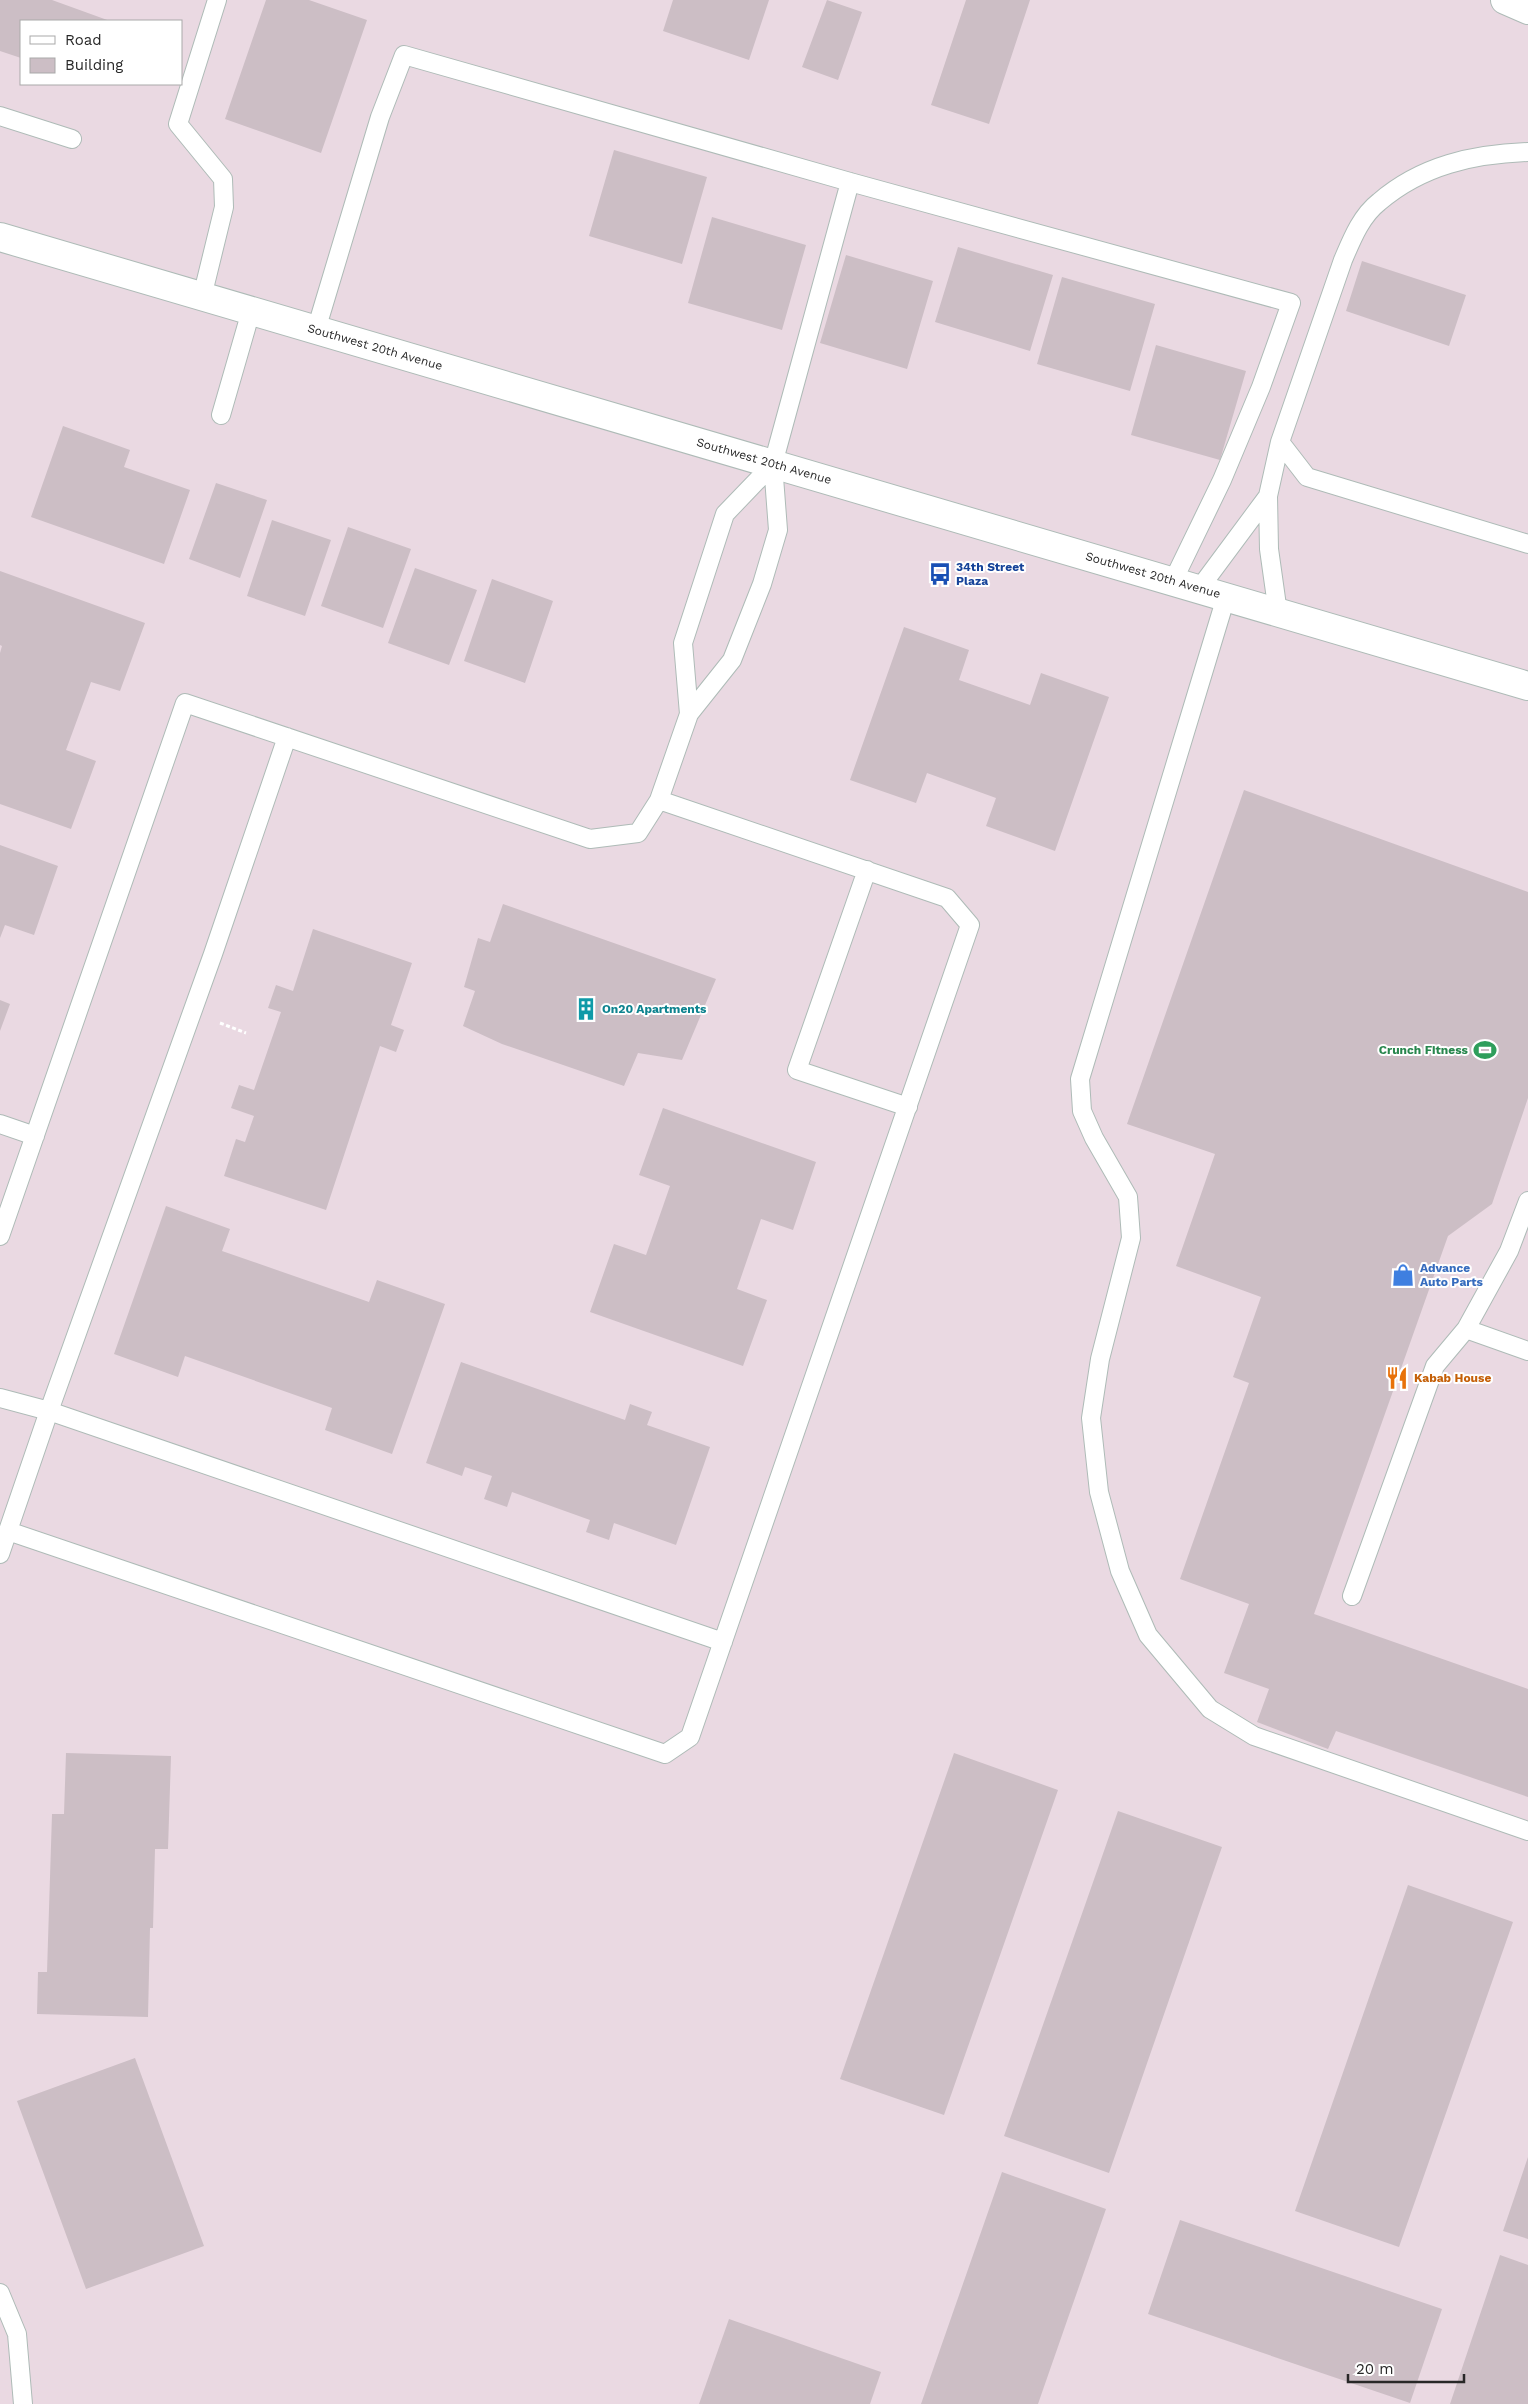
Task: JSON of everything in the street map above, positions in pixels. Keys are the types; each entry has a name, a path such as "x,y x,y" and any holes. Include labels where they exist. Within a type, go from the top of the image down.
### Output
{"main road":[{"path":"1505,0 1528,10"},
{"name":"Southwest 20th Avenue","path":"0,237 1528,686"}],"lane":[{"path":"202,297 224,208 223,179 178,124 217,0"},
{"path":"316,330 380,117 404,55 850,182 1291,304 1261,387 1222,480 1173,581"},
{"path":"0,116 72,139"},
{"path":"1278,612 1269,549 1268,496 1280,442 1343,260 1356,231 1378,202 1444,164 1492,153 1528,152"},
{"path":"0,1236 185,703 590,839 638,833 659,800 689,714 732,660 762,584 778,530 773,464 850,182"},
{"path":"221,415 252,311"},
{"path":"1280,442 1307,477 1528,544"},
{"path":"689,714 683,643 725,514 773,464"},
{"path":"1199,589 1268,496"},
{"path":"1226,597 1080,1080 1082,1111 1094,1138 1128,1196 1131,1238 1100,1359 1091,1418 1099,1492 1120,1571 1148,1635 1210,1709 1254,1736 1528,1831"},
{"path":"0,1554 49,1411 213,954 287,737"},
{"path":"8,1531 664,1754 690,1737 970,925 947,898 659,800"},
{"path":"867,870 797,1070 908,1107"},
{"path":"0,1124 35,1136"},
{"path":"1352,1596 1435,1366 1466,1329 1509,1251 1528,1201"},
{"path":"1466,1329 1528,1351"},
{"path":"0,1398 49,1411 723,1642"},
{"path":"0,2293 23,2404"}],"path":[{"path":"212,1021 246,1033"}],"building":[{"path":"0,0 52,0 107,20 20,20 20,58 0,51"},
{"path":"266,0 309,0 367,20 321,153 225,119"},
{"path":"673,0 769,0 749,60 663,31"},
{"path":"827,0 862,12 838,80 802,67"},
{"path":"966,0 1030,0 989,124 931,105"},
{"path":"614,150 707,177 682,264 589,236"},
{"path":"712,217 806,245 782,330 688,303"},
{"path":"958,247 1053,275 1030,351 935,322"},
{"path":"846,255 933,281 907,369 820,343"},
{"path":"1362,261 1466,295 1449,346 1346,311"},
{"path":"1062,277 1155,304 1130,391 1037,364"},
{"path":"1156,345 1246,371 1220,460 1131,435"},
{"path":"63,426 130,450 124,467 190,490 164,564 31,517"},
{"path":"216,483 267,500 240,578 189,559"},
{"path":"272,520 331,540 305,616 247,596"},
{"path":"348,527 411,549 383,628 321,606"},
{"path":"415,568 477,590 449,665 388,643"},
{"path":"0,571 145,623 120,691 91,682 66,750 96,761 71,829 0,804 0,653 2,646 0,645"},
{"path":"492,579 553,601 525,683 464,661"},
{"path":"904,627 969,650 959,680 1030,705 1041,673 1109,697 1055,851 986,826 996,798 927,773 916,803 850,780"},
{"path":"1244,790 1528,892 1528,1098 1492,1204 1448,1236 1314,1614 1528,1689 1528,1797 1336,1731 1328,1749 1257,1722 1269,1689 1224,1673 1249,1604 1180,1579 1249,1383 1233,1377 1261,1297 1176,1266 1215,1154 1127,1124"},
{"path":"0,845 58,866 34,935 5,925 0,938"},
{"name":"On20 Apartments","path":"503,904 716,979 682,1060 638,1053 624,1086 502,1044 463,1026 475,991 464,987 478,938 490,942"},
{"path":"313,929 412,963 391,1025 404,1030 396,1052 380,1046 326,1210 224,1176 236,1139 245,1142 254,1116 231,1108 239,1085 254,1090 281,1012 268,1008 276,985 293,991"},
{"path":"0,1000 10,1004 0,1031"},
{"path":"663,1108 816,1162 793,1230 761,1219 737,1289 767,1300 743,1366 590,1312 614,1244 646,1255 670,1186 639,1175"},
{"path":"166,1206 230,1229 222,1251 369,1302 377,1280 445,1304 392,1454 325,1430 332,1408 185,1356 178,1377 114,1354"},
{"path":"461,1362 625,1420 630,1404 652,1412 647,1425 710,1447 676,1545 614,1523 609,1540 586,1532 590,1520 512,1492 507,1507 484,1499 492,1476 465,1467 462,1476 426,1463"},
{"path":"66,1753 171,1756 168,1849 155,1849 153,1928 150,1928 148,2017 37,2014 38,1972 47,1972 52,1814 64,1814"},
{"path":"954,1753 1058,1790 944,2115 840,2079"},
{"path":"1118,1811 1222,1847 1109,2173 1004,2136"},
{"path":"1408,1885 1513,1922 1399,2247 1295,2211"},
{"path":"135,2058 204,2246 86,2289 17,2101"},
{"path":"1528,2157 1528,2239 1503,2231"},
{"path":"1002,2172 1106,2209 1038,2404 921,2404"},
{"path":"1180,2220 1442,2309 1410,2403 1148,2314"},
{"path":"1500,2255 1528,2265 1528,2404 1450,2404"},
{"path":"729,2319 881,2372 870,2404 699,2404"}],"place":[{"name":"34th Street Plaza","path":"940,574"},
{"name":"On20 Apartments","path":"586,1009"},
{"name":"Crunch Fitness","path":"1485,1050"},
{"name":"Advance Auto Parts","path":"1403,1275"},
{"name":"Kabab House","path":"1397,1378"}]}
